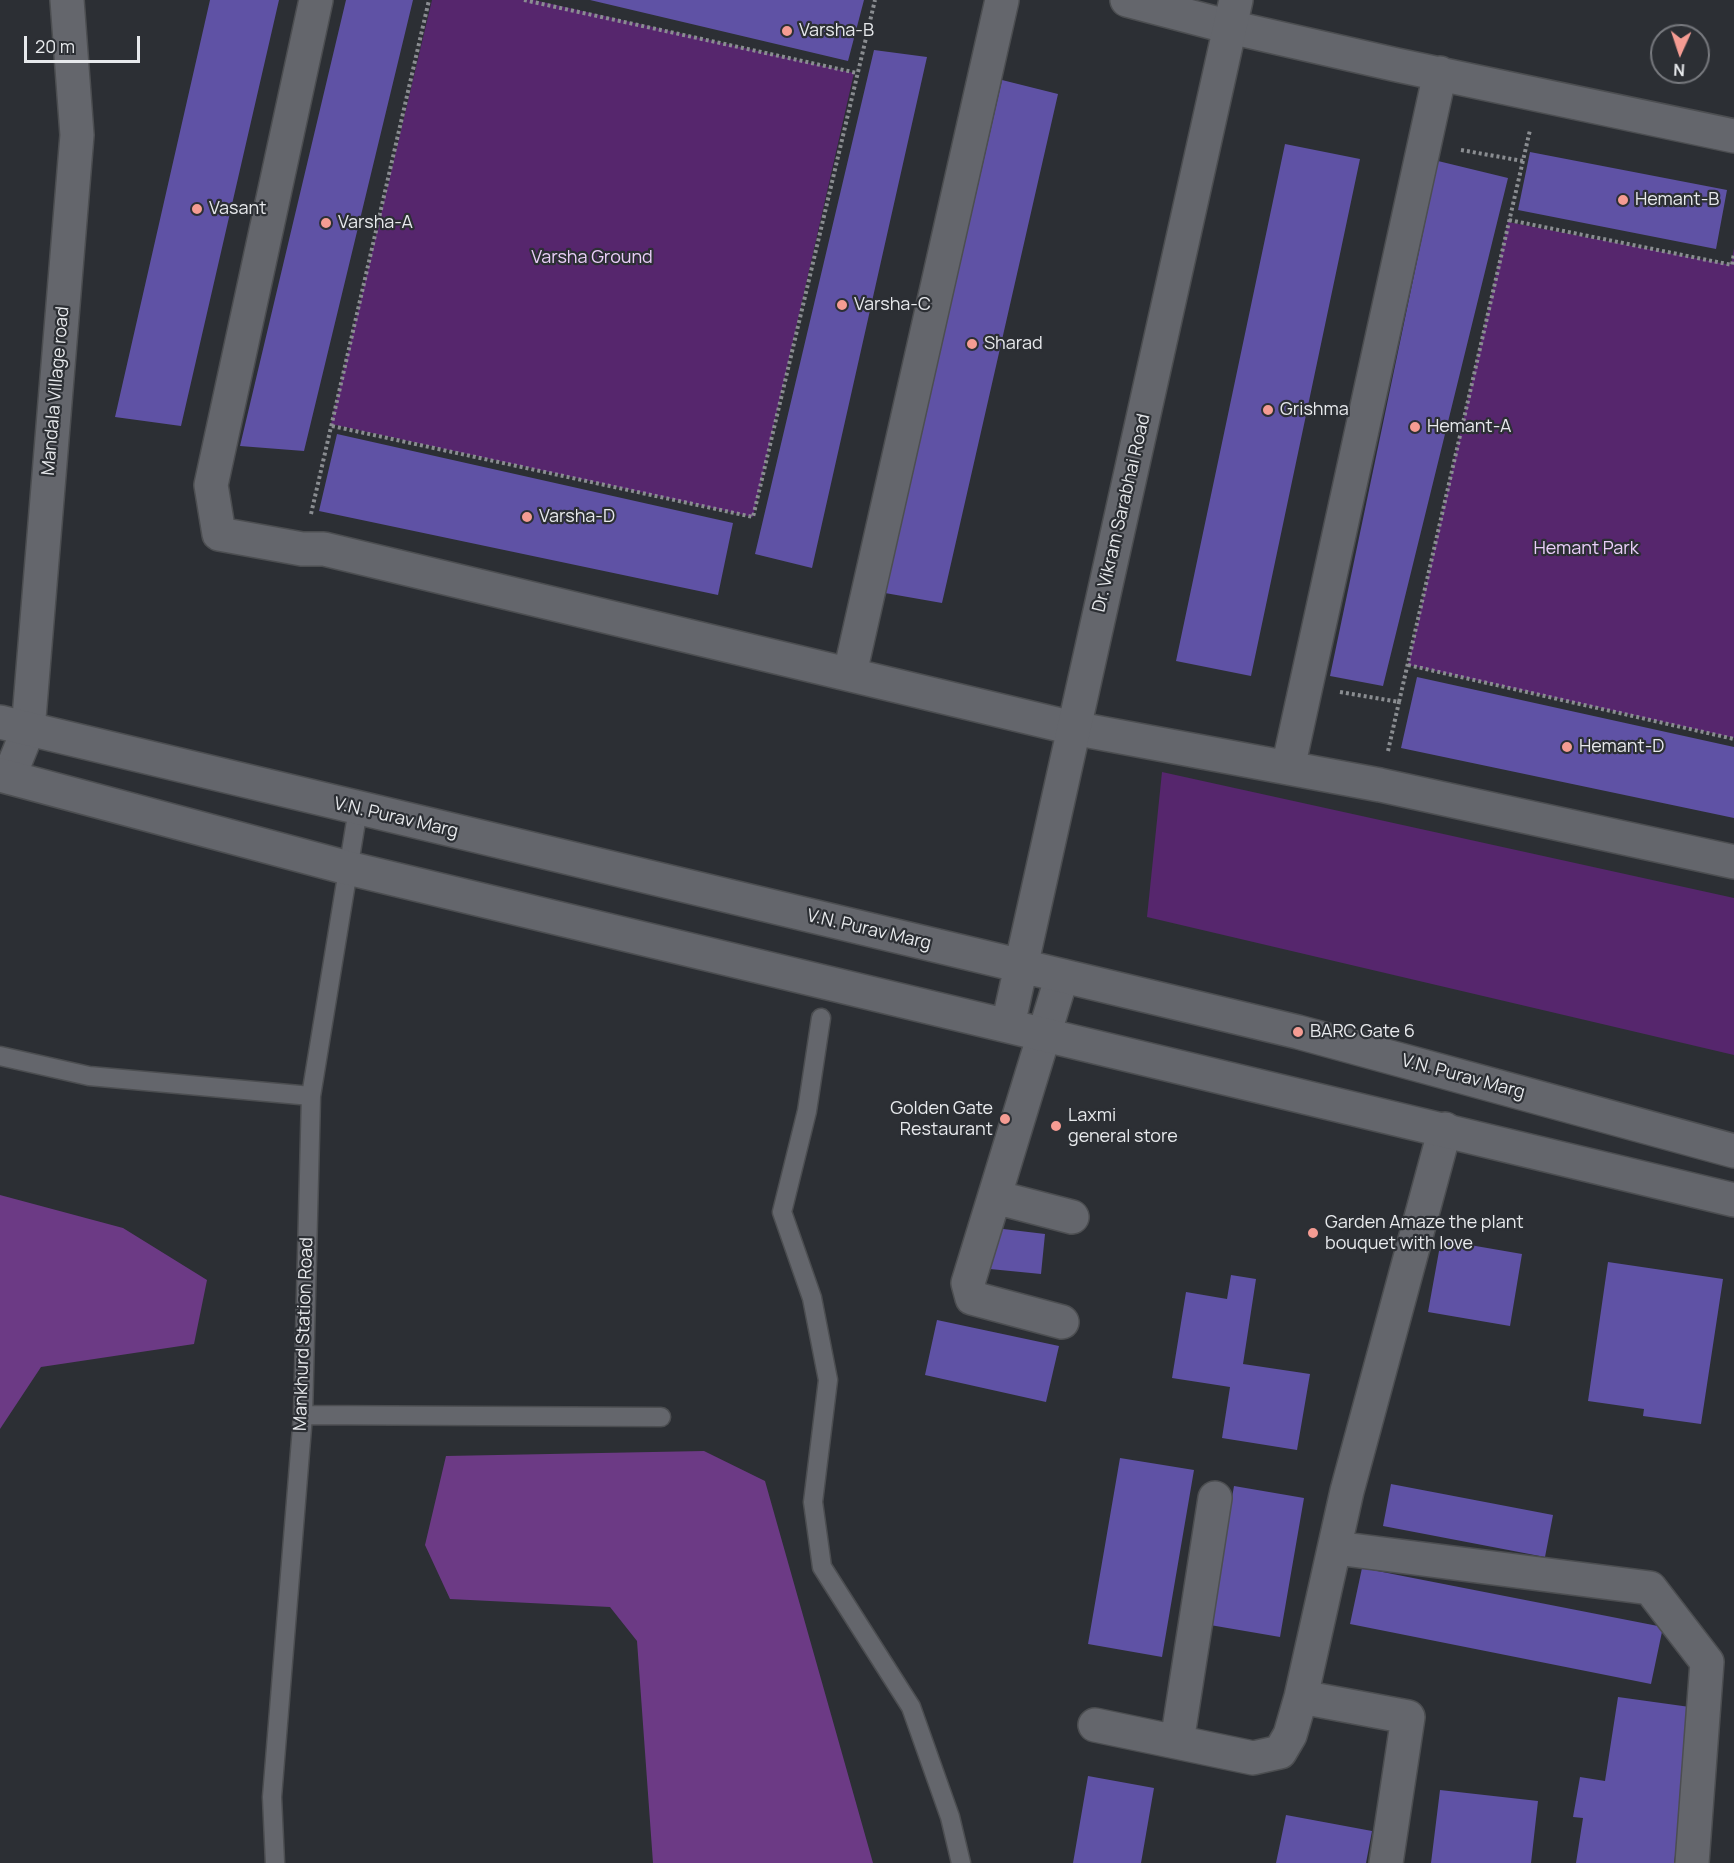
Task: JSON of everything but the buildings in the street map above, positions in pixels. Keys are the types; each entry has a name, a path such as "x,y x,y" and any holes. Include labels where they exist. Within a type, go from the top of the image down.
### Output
{"street":[{"name":"Mandala Village road","path":"4,776 14,726 77,135 68,0"},
{"path":"316,0 211,485 219,534 302,549 324,549 1074,728 1380,785 1734,862"},
{"path":"850,673 1002,0"},
{"path":"1127,0 1233,14 1440,73 1734,136"},
{"name":"Dr. Vikram Sarabhai Road","path":"1008,1025 1233,14"},
{"path":"1288,768 1440,73"},
{"name":"V.N. Purav Marg","path":"14,726 1298,1032 1734,1151"},
{"path":"4,776 348,868 1734,1200"},
{"path":"1062,976 968,1284 972,1298 1062,1322"},
{"path":"1095,1725 1253,1758 1280,1752 1290,1735 1336,1548 1347,1491 1444,1129"},
{"path":"995,1197 1072,1217"},
{"path":"1177,1742 1215,1498"},
{"path":"1336,1548 1650,1588 1707,1662 1692,1863"},
{"path":"1301,1697 1408,1717 1386,1863"}],"lane":[{"name":"Mankhurd Station Road","path":"275,1863 272,1797 303,1415 311,1096 358,808"},
{"path":"821,1018 807,1111 782,1212 812,1298 828,1380 813,1502 822,1567 911,1707 950,1817 961,1863"},
{"path":"0,1056 89,1076 311,1096"},
{"path":"303,1415 660,1417"}],"path":[{"path":"302,549 429,0"},
{"path":"524,0 857,73"},
{"path":"332,426 753,517 875,0"},
{"path":"1380,785 1538,94"},
{"path":"1425,144 1523,161"},
{"path":"1509,220 1732,265 1734,253"},
{"path":"1408,665 1734,739"},
{"path":"1307,686 1400,702"}],"green space":[{"name":"Varsha Ground","path":"432,0 534,0 854,73 753,517 331,424"},
{"name":"Hemant Park","path":"1508,222 1731,265 1734,248 1734,738 1408,665"},
{"path":"1162,772 1734,898 1734,1055 1147,917"}],"shaded area":[{"path":"0,1195 123,1228 207,1280 194,1344 41,1367 0,1429"},
{"path":"704,1451 765,1481 873,1863 653,1863 637,1641 610,1607 450,1599 425,1545 446,1456"}],"place":[{"name":"Varsha-B","path":"787,31"},
{"name":"Hemant-B","path":"1623,200"},
{"name":"Vasant","path":"197,209"},
{"name":"Varsha-A","path":"326,223"},
{"name":"Varsha-C","path":"842,305"},
{"name":"Sharad","path":"972,344"},
{"name":"Grishma","path":"1268,410"},
{"name":"Hemant-A","path":"1415,427"},
{"name":"Varsha-D","path":"527,517"},
{"name":"Hemant-D","path":"1567,747"},
{"name":"BARC Gate 6","path":"1298,1032"},
{"name":"Golden Gate Restaurant","path":"1005,1119"},
{"name":"Laxmi general store","path":"1056,1126"},
{"name":"Garden Amaze the plant bouquet with love","path":"1313,1233"}]}
